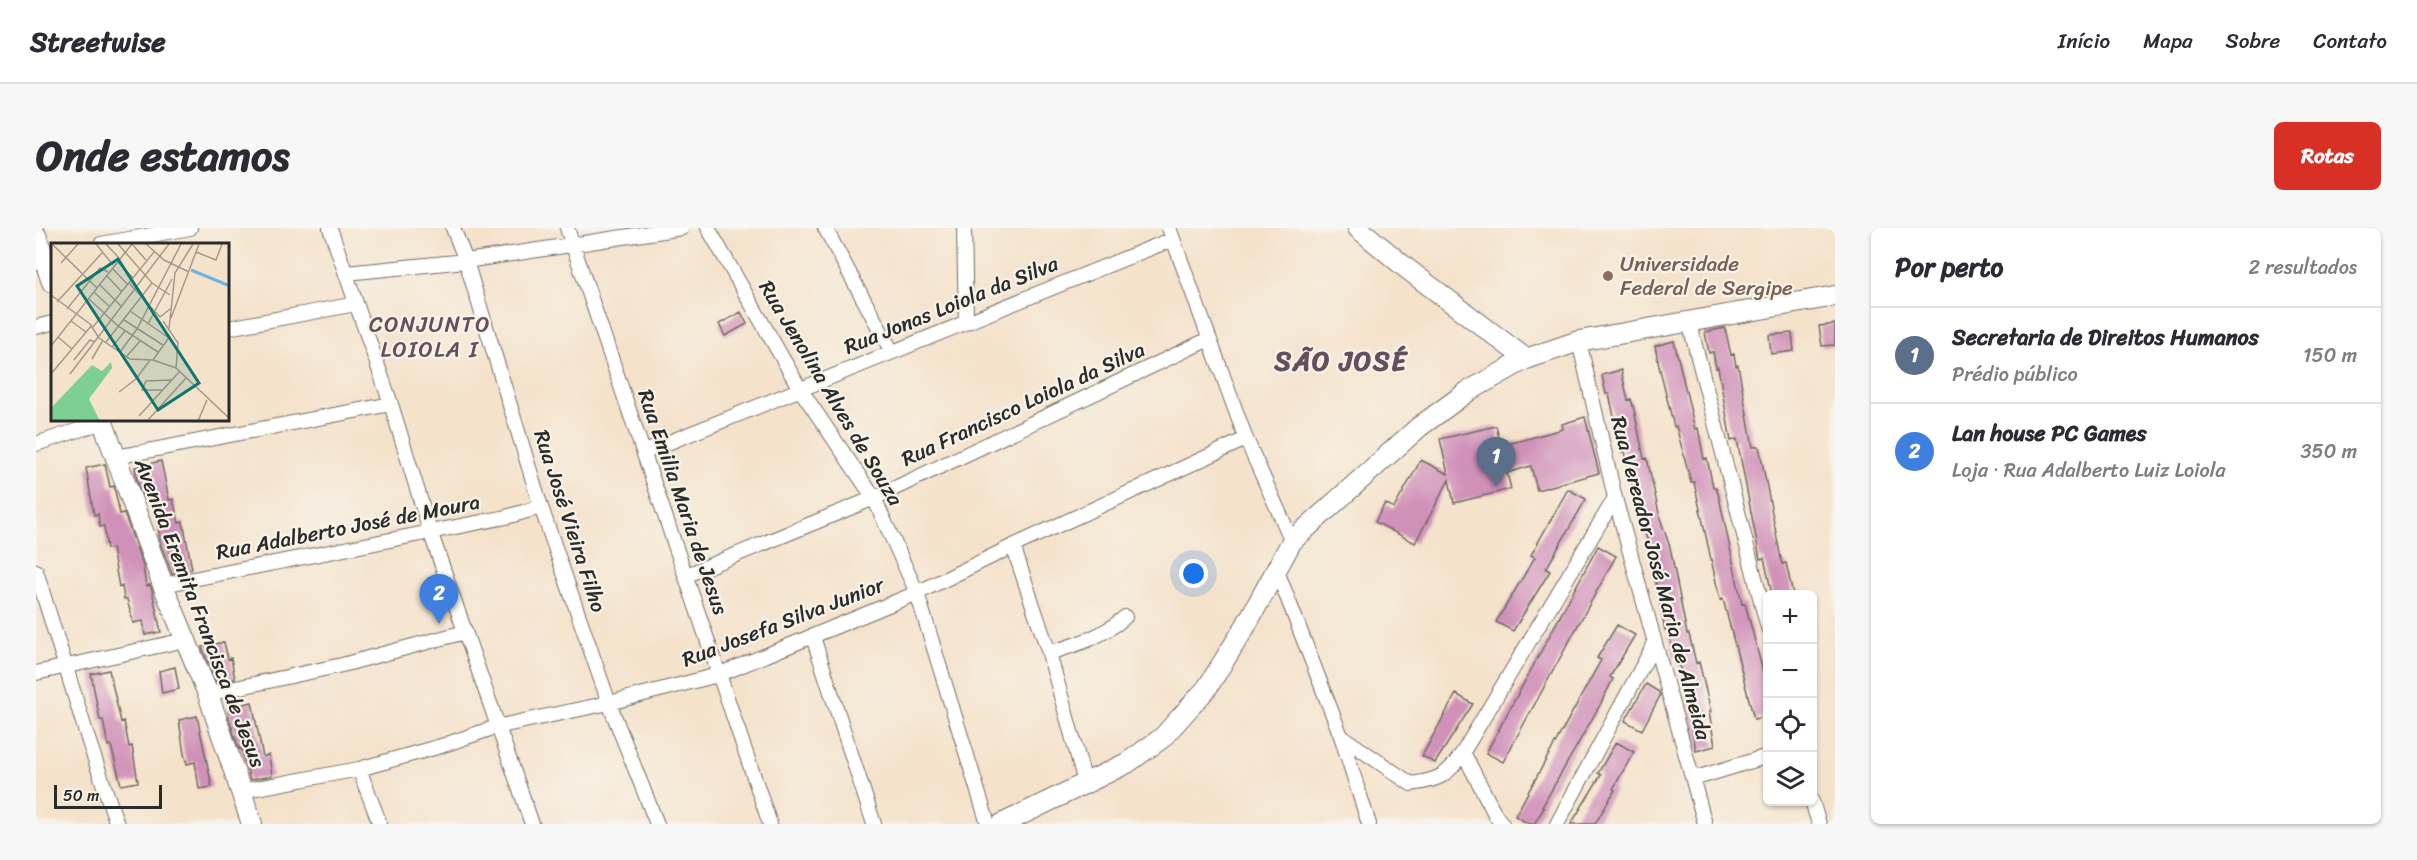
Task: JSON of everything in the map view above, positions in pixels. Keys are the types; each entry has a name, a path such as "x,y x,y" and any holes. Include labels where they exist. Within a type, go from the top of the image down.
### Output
{"street":[{"path":"107,243 190,228"},
{"path":"330,228 496,727 532,824"},
{"name":"Rua José Vieira Filho","path":"453,228 466,261 541,507 609,703 657,824"},
{"name":"Rua Emilia Maria de Jesus","path":"567,228 687,574 718,675 770,824"},
{"path":"346,273 466,261 682,228"},
{"name":"Rua Jenolina Alves de Souza","path":"708,228 800,389 874,498 917,592 988,824"},
{"path":"825,228 892,352"},
{"path":"964,228 966,322"},
{"path":"1359,228 1406,268 1526,359"},
{"path":"1171,233 1246,439 1292,541"},
{"name":"Rua Jonas Loiola da Silva","path":"645,452 966,322 1171,233"},
{"path":"36,235 48,254 51,275"},
{"path":"1002,824 1127,763 1162,738 1206,688 1245,627 1292,541 1419,428 1467,392 1526,359 1579,341 1835,296"},
{"path":"230,328 356,304"},
{"path":"1689,322 1763,612"},
{"path":"36,327 51,323"},
{"name":"Rua Francisco Loiola da Silva","path":"687,574 874,498 1209,339"},
{"name":"Rua Vereador José Maria de Almeida","path":"1579,341 1615,498 1705,824"},
{"path":"116,457 390,404"},
{"path":"36,444 99,422"},
{"name":"Avenida Eremita Francisca de Jesus","path":"102,422 163,585 208,694 252,824"},
{"name":"Rua Josefa Silva Junior","path":"241,791 359,769 441,746 496,727 609,703 718,675 917,592 1246,439"},
{"path":"1341,736 1411,784 1443,778 1463,752 1615,498"},
{"name":"Rua Adalberto José de Moura","path":"163,585 506,517 541,507"},
{"path":"1013,546 1049,653 1085,782"},
{"path":"36,571 117,824"},
{"path":"1277,571 1341,736 1370,824"},
{"path":"1049,653 1088,641 1109,630 1125,617"},
{"path":"208,694 342,665 465,632"},
{"path":"813,637 874,824"},
{"path":"36,673 185,640"},
{"path":"1557,824 1655,643"},
{"path":"1463,752 1502,824"},
{"path":"1693,779 1763,757"},
{"path":"359,769 380,824"},
{"path":"1814,806 1819,824"}],"building":[{"path":"741,312 747,324 725,336 719,324"},
{"path":"1835,324 1835,345 1822,346 1819,326"},
{"path":"1725,328 1731,355 1734,354 1736,366 1738,365 1753,447 1759,446 1782,564 1786,563 1792,590 1771,590 1764,558 1760,559 1737,439 1731,441 1718,367 1716,368 1713,352 1709,353 1705,332"},
{"path":"1792,333 1794,351 1771,354 1769,335"},
{"path":"1674,341 1695,429 1698,428 1704,459 1707,458 1713,487 1716,487 1719,497 1742,604 1745,603 1763,672 1763,717 1754,719 1723,599 1720,600 1694,482 1691,482 1676,426 1674,427 1655,346"},
{"path":"1621,370 1628,400 1631,399 1634,410 1644,459 1647,458 1660,518 1670,547 1687,634 1689,634 1696,663 1699,662 1711,712 1709,712 1715,746 1696,751 1685,686 1677,657 1674,658 1668,630 1665,630 1648,542 1602,375"},
{"path":"1585,417 1599,473 1537,490 1531,466 1507,473 1511,489 1454,503 1449,480 1415,543 1375,522 1385,503 1394,508 1421,460 1448,474 1440,439 1496,426 1501,446 1563,429 1562,424"},
{"path":"161,461 169,500 173,499 179,523 183,522 192,569 172,574 161,545 153,496 143,498 135,467"},
{"path":"105,464 110,487 114,486 120,514 124,513 143,566 146,586 150,585 152,590 161,632 145,635 143,621 133,623 122,586 119,587 112,548 107,549 104,526 100,527 98,514 94,515 86,468"},
{"path":"1568,489 1586,499 1546,569 1550,571 1513,631 1496,622 1535,557 1531,555"},
{"path":"1598,546 1616,556 1503,762 1486,753"},
{"path":"1617,625 1635,635 1610,677 1613,679 1600,705 1542,807 1544,808 1534,824 1529,824 1515,816 1601,660 1597,658"},
{"path":"224,642 228,659 231,658 235,679 216,683 202,647"},
{"path":"175,667 179,689 162,693 159,671"},
{"path":"109,670 121,722 124,721 129,747 132,746 138,782 121,785 111,745 108,746 103,720 100,720 91,674"},
{"path":"1646,684 1659,692 1660,696 1642,730 1625,721"},
{"path":"1456,694 1473,704 1435,763 1422,756"},
{"path":"252,702 263,757 269,755 272,776 250,780 241,748 239,749 229,719 228,708"},
{"path":"197,716 212,787 199,789 195,762 187,764 184,754 179,720"},
{"path":"1616,742 1634,752 1613,789 1615,790 1595,824 1571,824 1601,775 1598,773"}],"place":[{"name":"Universidade Federal de Sergipe","path":"1608,276"},
{"name":"Secretaria de Direitos Humanos","path":"1496,487"},
{"name":"Lan house PC Games","path":"439,624"}],"district":[{"name":"CONJUNTO LOIOLA I","path":"430,336"},
{"name":"SÃO JOSÉ","path":"1341,361"}]}
